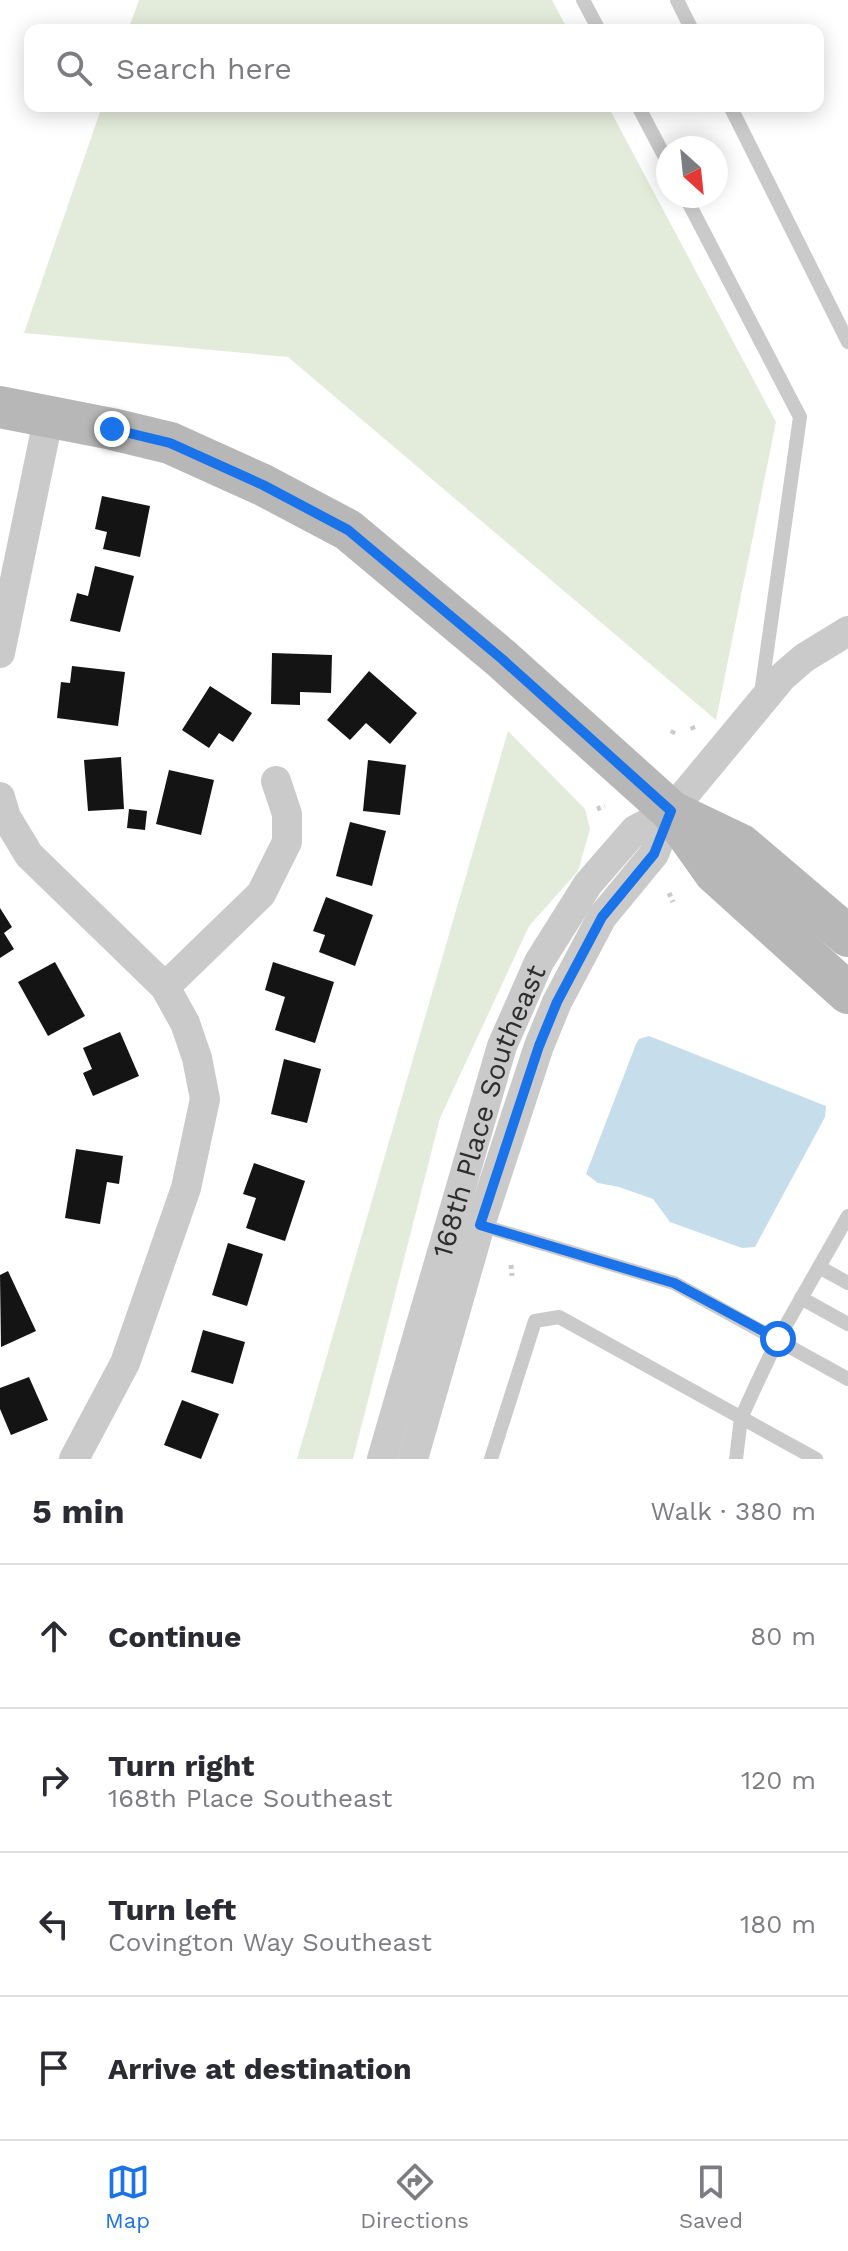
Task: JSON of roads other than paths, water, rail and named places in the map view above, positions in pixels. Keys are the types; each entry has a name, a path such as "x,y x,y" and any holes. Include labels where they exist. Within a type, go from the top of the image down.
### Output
{"street":[{"path":"0,407 170,443 263,485 348,530 502,659 671,811 715,873 848,993"},
{"path":"0,653 49,415"},
{"name":"168th Place Southeast","path":"413,1459 480,1225 539,1046 557,1002 602,917 654,854 671,811 782,677 804,658 848,631"},
{"path":"165,987 261,894 287,842 287,814 276,781"},
{"path":"0,797 6,817 29,855 165,987 185,1023 197,1058 205,1099 186,1188 125,1363 74,1459"},
{"name":"168th Place Southeast","path":"382,1459 502,1046 524,995 539,962 588,884 635,830 671,811"},
{"path":"671,811 741,845 848,936"}],"lane":[{"path":"583,0 596,24"},
{"path":"677,0 689,24"},
{"path":"641,112 656,140"},
{"path":"733,112 848,342"},
{"path":"691,208 800,417 759,705"},
{"path":"736,1459 741,1418 778,1339 819,1267 843,1236 848,1216"},
{"path":"480,1225 674,1283 848,1379"},
{"path":"819,1267 848,1283"},
{"path":"801,1298 848,1324"},
{"path":"491,1459 535,1321 559,1317 816,1459"}],"water":[{"path":"649,1036 826,1106 825,1117 755,1247 742,1248 670,1222 653,1199 598,1183 586,1174 636,1044 639,1039"}]}
